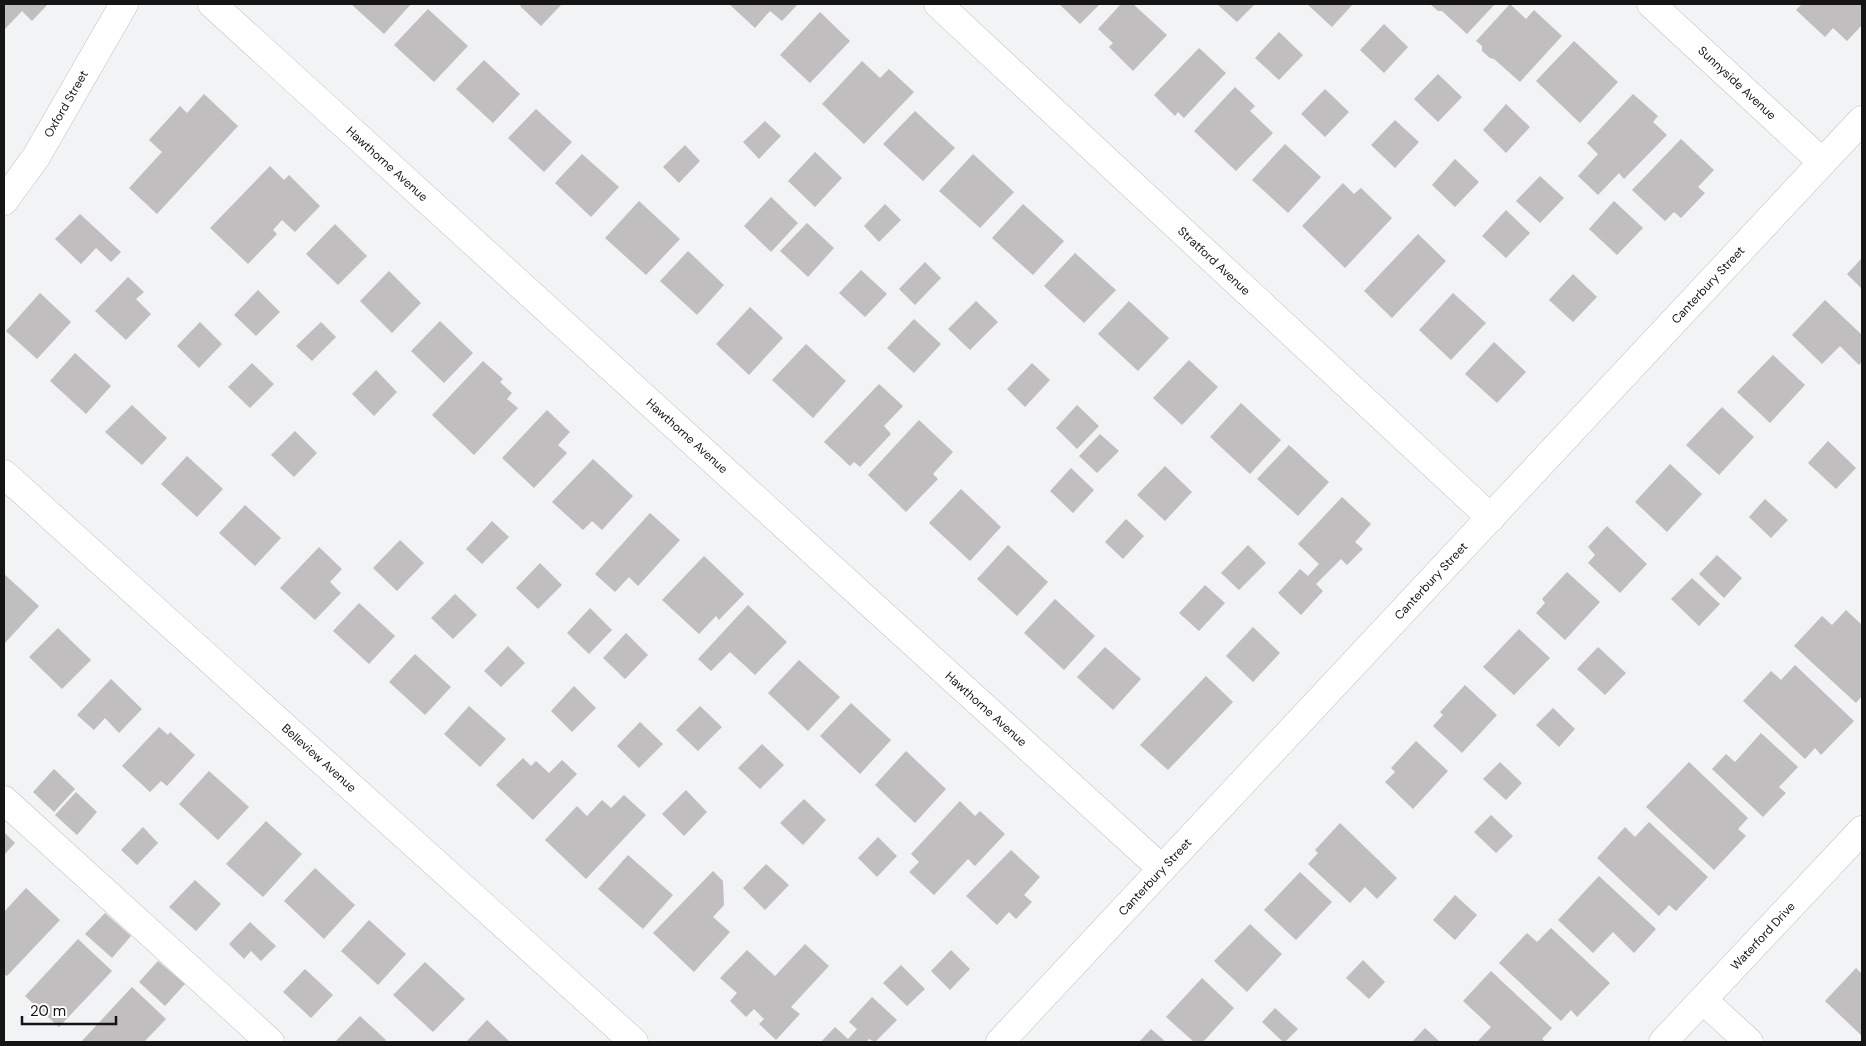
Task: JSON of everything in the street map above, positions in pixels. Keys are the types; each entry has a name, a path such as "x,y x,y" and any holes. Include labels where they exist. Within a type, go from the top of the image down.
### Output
{"street":[{"name":"Oxford Street","path":"4,201 36,157 124,4"},
{"name":"Hawthorne Avenue","path":"212,4 1162,869"},
{"name":"Stratford Avenue","path":"938,4 1491,518"},
{"name":"Sunnyside Avenue","path":"1651,4 1822,162"},
{"name":"Canterbury Street","path":"1000,1042 1862,120"},
{"name":"Belleview Avenue","path":"4,474 634,1042"},
{"path":"4,800 270,1042"},
{"name":"Waterford Drive","path":"1663,1042 1862,830"},
{"path":"1703,1000 1749,1042"}],"building":[{"path":"4,4 48,4 32,21 22,11 4,30"},
{"path":"351,4 411,4 384,34"},
{"path":"522,4 562,4 541,26 520,6"},
{"path":"729,4 798,4 782,21 770,11 755,28"},
{"path":"1059,4 1100,4 1080,24"},
{"path":"1121,4 1133,4 1167,35 1133,71 1109,47 1113,43 1098,29"},
{"path":"1217,4 1255,4 1237,22"},
{"path":"1307,4 1353,4 1332,27"},
{"path":"1430,4 1495,4 1467,34 1442,11 1438,11"},
{"path":"1510,4 1526,19 1534,10 1562,36 1520,82 1482,51 1482,46 1476,41"},
{"path":"1802,4 1862,4 1862,25 1847,41 1833,28 1825,37 1796,10"},
{"path":"428,9 468,46 434,82 394,45"},
{"path":"820,12 850,41 810,83 780,55"},
{"path":"1384,24 1408,47 1384,73 1360,50"},
{"path":"1279,32 1303,55 1279,80 1255,58"},
{"path":"1574,41 1618,82 1580,123 1536,81"},
{"path":"1199,48 1226,73 1184,118 1178,112 1175,116 1154,95"},
{"path":"484,60 520,94 493,123 456,89"},
{"path":"862,61 880,78 889,69 914,92 864,144 822,104"},
{"path":"1438,74 1462,97 1438,122 1414,99"},
{"path":"1235,87 1255,106 1250,111 1273,133 1236,171 1194,131"},
{"path":"1325,89 1349,112 1325,137 1301,114"},
{"path":"204,94 238,126 157,214 129,188 162,152 149,140 180,106 187,113"},
{"path":"1633,94 1658,116 1653,122 1667,135 1624,179 1619,173 1598,195 1578,176 1598,154 1587,143"},
{"path":"1506,104 1530,127 1506,153 1483,130"},
{"path":"536,109 572,142 544,172 508,138"},
{"path":"915,111 955,148 923,181 883,144"},
{"path":"1395,120 1419,142 1395,168 1371,145"},
{"path":"765,121 781,136 759,159 743,142"},
{"path":"1681,139 1714,170 1698,187 1705,193 1681,218 1674,212 1665,221 1632,190"},
{"path":"1285,144 1321,177 1288,213 1252,180"},
{"path":"685,145 700,161 679,183 663,167"},
{"path":"815,152 842,178 815,207 788,181"},
{"path":"582,154 619,187 591,217 555,183"},
{"path":"973,154 1014,192 980,228 939,191"},
{"path":"1455,159 1479,182 1455,207 1432,185"},
{"path":"270,166 284,180 289,175 320,206 295,232 282,220 273,230 277,234 248,264 210,228"},
{"path":"1540,176 1564,198 1540,223 1516,201"},
{"path":"1343,183 1354,194 1361,188 1392,218 1345,268 1302,226"},
{"path":"771,197 798,223 771,252 744,226"},
{"path":"639,201 680,239 646,275 605,238"},
{"path":"1614,201 1643,228 1617,255 1589,229"},
{"path":"885,204 901,220 879,242 864,226"},
{"path":"1023,204 1064,241 1033,275 992,238"},
{"path":"1506,210 1530,233 1506,258 1482,236"},
{"path":"80,214 121,252 111,262 96,248 81,264 55,239"},
{"path":"807,223 834,248 808,277 780,251"},
{"path":"335,224 367,256 338,285 306,254"},
{"path":"1418,234 1446,261 1392,318 1364,291"},
{"path":"688,251 724,285 697,315 660,281"},
{"path":"1075,253 1116,290 1084,323 1044,286"},
{"path":"1862,258 1862,289 1847,274"},
{"path":"925,262 941,278 915,305 899,289"},
{"path":"861,270 887,294 865,317 839,293"},
{"path":"389,271 421,303 392,333 360,301"},
{"path":"1573,274 1597,297 1573,322 1549,300"},
{"path":"128,277 144,292 136,299 151,314 126,340 95,311"},
{"path":"258,290 280,312 256,336 234,315"},
{"path":"40,293 71,322 37,359 6,331"},
{"path":"1453,293 1486,323 1451,360 1419,330"},
{"path":"1825,300 1862,335 1862,361 1859,365 1840,346 1822,364 1792,335"},
{"path":"976,301 998,322 970,350 948,329"},
{"path":"1129,301 1169,338 1138,371 1098,334"},
{"path":"750,307 783,338 749,375 716,344"},
{"path":"914,319 941,344 914,373 887,348"},
{"path":"440,321 473,353 444,383 411,351"},
{"path":"200,322 222,344 199,368 177,346"},
{"path":"321,322 336,337 312,361 296,346"},
{"path":"1494,342 1526,372 1497,403 1465,374"},
{"path":"806,344 846,381 813,418 772,380"},
{"path":"75,353 111,386 86,414 50,381"},
{"path":"1773,355 1805,385 1770,423 1737,392"},
{"path":"1189,360 1218,387 1182,425 1153,398"},
{"path":"483,361 503,379 500,382 512,393 507,399 518,408 474,455 432,415"},
{"path":"252,363 274,384 250,408 228,387"},
{"path":"1032,363 1050,380 1025,407 1007,389"},
{"path":"376,370 397,392 374,416 352,394"},
{"path":"879,384 903,406 884,426 891,434 860,467 854,462 850,466 824,442"},
{"path":"1241,403 1281,440 1250,474 1210,437"},
{"path":"132,405 167,438 142,465 105,432"},
{"path":"1077,405 1099,426 1077,449 1056,428"},
{"path":"1722,407 1754,437 1719,475 1686,445"},
{"path":"547,410 570,432 558,445 567,453 534,488 502,458"},
{"path":"919,420 953,452 933,474 938,479 906,512 868,475"},
{"path":"295,431 317,453 294,477 271,455"},
{"path":"1100,434 1119,451 1097,473 1079,456"},
{"path":"1828,441 1856,468 1836,489 1808,463"},
{"path":"1289,445 1329,482 1298,516 1257,479"},
{"path":"187,456 223,489 197,517 161,484"},
{"path":"593,459 633,496 602,530 592,521 583,530 552,502"},
{"path":"1670,464 1702,494 1667,532 1635,502"},
{"path":"1165,466 1192,492 1165,521 1137,495"},
{"path":"1071,468 1094,490 1073,513 1050,491"},
{"path":"961,489 1001,527 970,561 929,523"},
{"path":"1342,497 1371,524 1355,542 1363,549 1347,565 1341,559 1316,584 1323,591 1301,615 1278,593 1300,569 1308,576 1319,564 1298,544"},
{"path":"1765,499 1788,520 1771,538 1749,517"},
{"path":"245,505 281,538 255,566 219,533"},
{"path":"650,513 680,540 638,586 629,577 615,592 595,574"},
{"path":"1126,519 1144,536 1123,559 1105,542"},
{"path":"492,521 509,537 482,564 466,549"},
{"path":"1607,526 1647,564 1620,593 1588,563 1595,555 1588,547"},
{"path":"400,540 424,563 397,591 373,568"},
{"path":"1008,545 1048,582 1017,616 977,579"},
{"path":"1248,545 1266,563 1239,590 1221,573"},
{"path":"319,547 342,569 330,582 341,593 315,620 280,588"},
{"path":"1717,555 1742,578 1724,598 1699,574"},
{"path":"704,556 744,594 719,620 716,616 699,634 662,600"},
{"path":"540,563 562,585 538,609 516,588"},
{"path":"1567,572 1600,602 1565,640 1536,613 1545,603 1542,599"},
{"path":"4,574 39,606 4,644"},
{"path":"1692,578 1720,604 1699,626 1671,599"},
{"path":"1205,585 1225,603 1199,631 1179,613"},
{"path":"455,594 477,615 453,639 431,618"},
{"path":"1055,599 1095,636 1064,670 1024,633"},
{"path":"359,603 395,636 369,664 333,631"},
{"path":"748,605 787,642 755,675 730,652 711,671 698,659"},
{"path":"590,608 612,630 589,654 567,633"},
{"path":"1846,610 1862,625 1862,696 1856,703 1794,646 1822,616 1832,625"},
{"path":"1253,627 1280,653 1253,682 1226,656"},
{"path":"58,628 91,660 62,689 29,657"},
{"path":"1519,629 1550,658 1514,695 1483,667"},
{"path":"626,633 648,655 625,679 603,658"},
{"path":"508,646 525,663 501,687 484,671"},
{"path":"1105,647 1141,679 1113,710 1077,677"},
{"path":"1598,647 1626,673 1605,695 1577,669"},
{"path":"415,654 451,687 425,715 389,682"},
{"path":"799,660 840,697 808,731 768,693"},
{"path":"1795,665 1854,721 1821,755 1815,748 1805,759 1743,701 1771,671 1781,680"},
{"path":"1206,676 1233,702 1168,770 1140,745"},
{"path":"111,679 142,709 119,733 105,718 94,730 77,715"},
{"path":"1465,685 1497,715 1462,753 1433,726 1443,715 1440,712"},
{"path":"574,686 596,708 572,732 551,711"},
{"path":"851,703 891,740 860,774 820,736"},
{"path":"469,706 506,739 480,767 444,734"},
{"path":"700,706 722,727 698,751 676,730"},
{"path":"1553,708 1575,729 1559,747 1536,725"},
{"path":"640,722 663,744 639,768 617,746"},
{"path":"159,727 168,735 170,732 195,755 167,786 161,781 150,792 122,766"},
{"path":"1761,733 1798,767 1779,787 1786,793 1763,817 1712,769 1726,754 1735,762"},
{"path":"1416,741 1448,771 1413,809 1385,782 1395,772 1391,768"},
{"path":"762,744 784,765 760,789 738,768"},
{"path":"906,751 946,789 915,823 875,785"},
{"path":"523,758 531,766 536,761 549,773 562,760 577,774 533,820 496,785"},
{"path":"1500,762 1522,783 1506,800 1483,779"},
{"path":"1689,762 1748,818 1738,829 1746,836 1714,870 1646,807"},
{"path":"54,769 75,789 54,812 33,792"},
{"path":"209,771 249,807 218,840 179,804"},
{"path":"686,790 707,812 684,836 662,814"},
{"path":"76,792 97,812 77,835 55,815"},
{"path":"624,795 646,815 586,879 545,840 577,806 587,816 602,800 611,808"},
{"path":"804,799 826,820 803,845 780,823"},
{"path":"960,801 975,816 980,811 1005,834 975,866 968,859 934,895 909,872 919,862 911,854"},
{"path":"1491,815 1513,836 1496,853 1474,832"},
{"path":"266,821 302,854 263,897 226,864"},
{"path":"1649,822 1708,877 1676,911 1669,905 1659,916 1597,858 1625,827 1635,837"},
{"path":"1340,823 1397,878 1377,899 1365,887 1350,903 1308,864 1318,853 1315,850"},
{"path":"143,827 158,843 137,865 121,850"},
{"path":"4,832 15,843 4,855"},
{"path":"878,837 897,856 877,877 858,858"},
{"path":"1011,850 1040,877 1024,895 1032,902 1016,919 1009,912 997,925 966,896"},
{"path":"628,855 673,895 643,929 598,889"},
{"path":"766,864 789,885 765,910 743,888"},
{"path":"315,868 355,905 324,939 284,901"},
{"path":"713,871 723,881 724,905 713,917 730,932 694,972 653,933"},
{"path":"1300,872 1332,902 1296,940 1264,910"},
{"path":"1599,876 1656,929 1634,953 1613,932 1593,953 1558,920"},
{"path":"195,880 221,904 196,931 169,907"},
{"path":"26,888 60,920 7,976 4,974 4,912"},
{"path":"1455,895 1477,915 1455,940 1433,920"},
{"path":"105,913 131,936 112,958 85,934"},
{"path":"369,920 406,954 378,985 341,951"},
{"path":"250,922 276,946 261,961 251,951 244,959 229,944"},
{"path":"1250,924 1282,954 1247,992 1214,961"},
{"path":"1551,928 1610,983 1577,1017 1571,1010 1561,1021 1499,963 1527,933 1537,942"},
{"path":"78,939 112,971 59,1027 25,996"},
{"path":"805,944 829,966 791,1007 800,1014 776,1040 759,1024 764,1019 754,1009 746,1017 730,1001 737,993 720,978 747,950 775,976"},
{"path":"951,950 970,969 950,990 931,971"},
{"path":"1363,960 1385,982 1369,999 1346,978"},
{"path":"158,961 185,984 165,1006 139,982"},
{"path":"425,962 465,999 433,1032 393,995"},
{"path":"901,965 925,989 907,1006 883,983"},
{"path":"1856,968 1862,974 1862,1036 1825,1001"},
{"path":"305,969 333,995 311,1018 283,992"},
{"path":"1491,971 1552,1028 1542,1039 1546,1042 1477,1042 1491,1027 1463,1001"},
{"path":"1202,978 1234,1008 1203,1042 1194,1042 1166,1017"},
{"path":"132,987 166,1019 144,1042 81,1042"},
{"path":"872,997 897,1020 875,1042 869,1039 866,1042 821,1042 835,1027 848,1039 857,1029 849,1022"},
{"path":"1275,1008 1298,1029 1285,1042 1262,1022"},
{"path":"360,1016 386,1040 384,1042 335,1042"},
{"path":"487,1020 510,1042 466,1042"},
{"path":"1425,1028 1440,1042 1412,1042"},
{"path":"1151,1029 1166,1042 1139,1042"}]}
